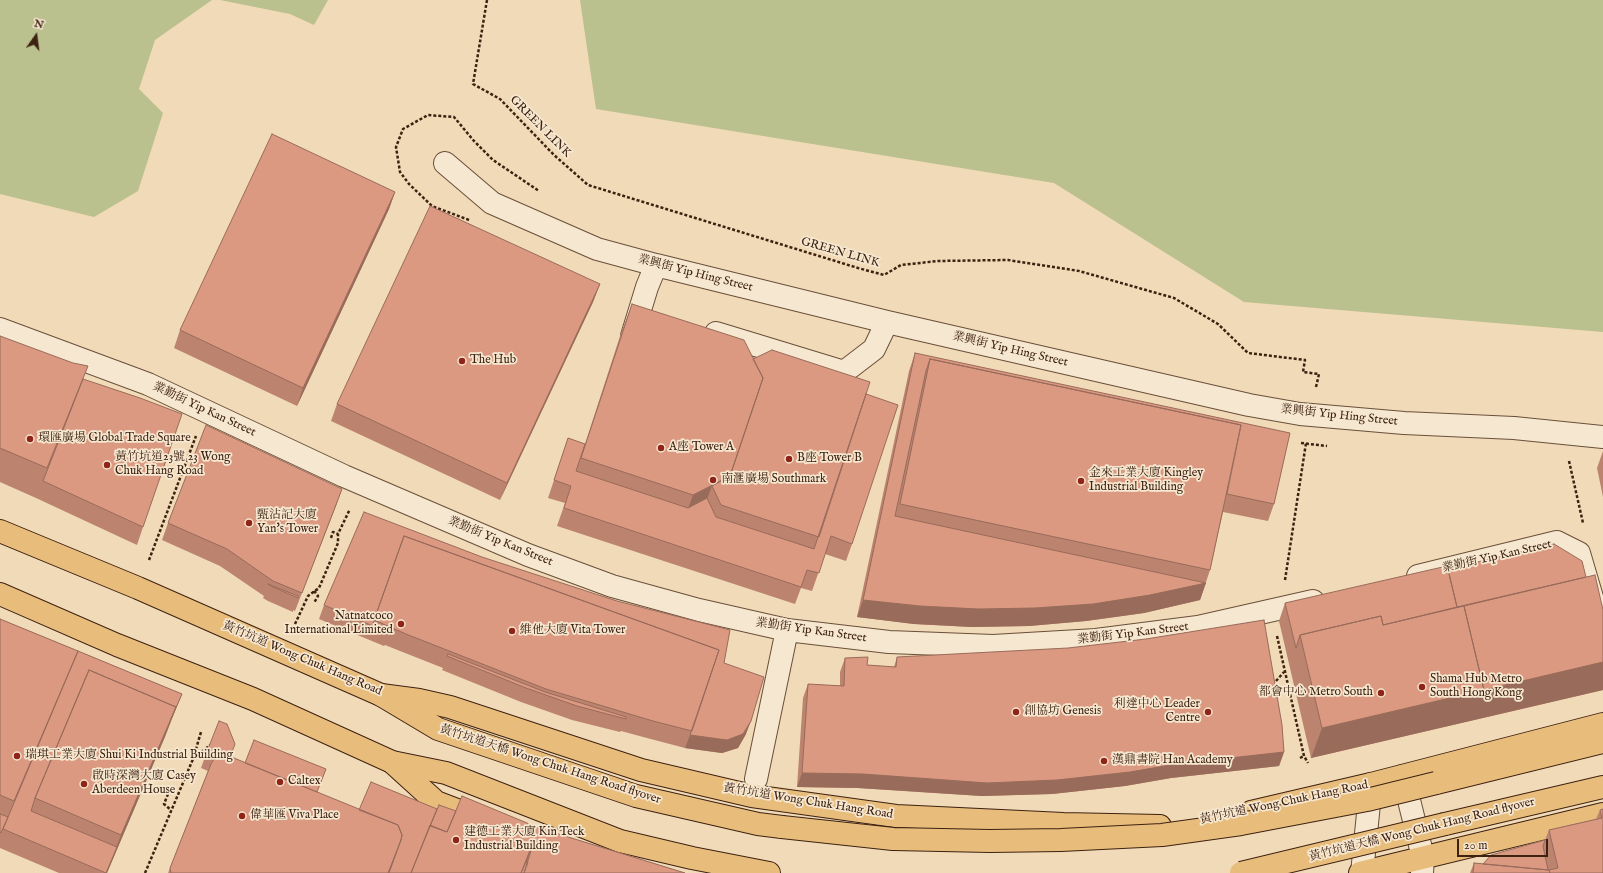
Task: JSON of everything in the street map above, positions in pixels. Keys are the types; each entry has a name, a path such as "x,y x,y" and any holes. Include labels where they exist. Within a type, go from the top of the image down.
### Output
{"main road":[{"name":"黃竹坑道 Wong Chuk Hang Road","path":"0,531 138,588 381,695 419,700 450,707 641,770 752,796 896,816 1063,824 1166,826 1227,818 1371,784 1603,724"},
{"path":"0,594 117,645 252,699 392,762 446,773 620,841 692,858 768,873"},
{"name":"黃竹坑道天橋 Wong Chuk Hang Road flyover","path":"381,695 438,729 636,796 758,824 893,839 975,841 1061,840 1162,835 1241,824 1367,800 1603,742"},
{"path":"392,762 436,802 502,828"},
{"name":"黃竹坑道天橋 Wong Chuk Hang Road flyover","path":"1241,873 1603,787"},
{"path":"1362,873 1423,865 1603,814"}],"street":[{"name":"業興街 Yip Hing Street","path":"445,162 492,203 597,249 887,322 1249,405 1300,414 1404,423 1514,428 1603,437"},
{"path":"632,337 648,312 647,287 656,265"},
{"path":"834,404 844,372 874,349 887,322"},
{"path":"701,328 844,372"},
{"name":"業勤街 Yip Kan Street","path":"0,329 16,345 144,393 344,476 528,555 612,586 699,610 787,630 889,642 992,646 1096,640 1198,627 1329,597"},
{"name":"業勤街 Yip Kan Street","path":"1398,581 1557,542 1579,553 1603,635"},
{"path":"756,779 787,630"},
{"path":"1403,776 1423,865"},
{"path":"1362,873 1371,784"}],"path":[{"name":"GREEN LINK","path":"487,0 473,84 500,99 554,156 588,185 884,275 901,265 938,261 1008,260 1079,271 1174,298 1218,324 1248,353 1304,360 1303,372 1318,374 1317,387 1311,386"},
{"path":"149,560 196,436"},
{"path":"1284,583 1306,444"},
{"path":"1568,456 1583,523"},
{"path":"295,624 308,596 320,588 338,543 338,534 350,509"},
{"path":"331,538 333,532 338,534"},
{"path":"314,591 318,596 314,603"},
{"path":"1276,633 1304,756 1308,763"},
{"path":"1276,681 1284,672"},
{"path":"145,873 192,759 201,732"},
{"path":"192,759 210,745 213,739"},
{"path":"1300,758 1304,756"},
{"path":"168,794 164,804 171,810"}],"green space":[{"path":"0,0 212,0 155,40 139,89 163,113 138,191 94,217 0,194"},
{"path":"220,0 328,0 314,25 290,14"},
{"path":"580,0 1603,0 1603,332 1244,302 1054,183 596,109"}],"building":[{"path":"272,134 395,192 303,388 180,330"},
{"name":"The Hub","path":"430,206 600,284 507,483 337,404"},
{"name":"A座 Tower A","path":"632,304 744,340 763,378 730,476 693,495 581,458"},
{"name":"環匯廣場 Global Trade Square","path":"0,336 73,363 88,366 47,468 0,448"},
{"name":"B座 Tower B","path":"772,350 870,382 819,537 721,505 712,486 730,476 763,378 753,359"},
{"path":"915,353 1290,433 1274,504 1227,494 1241,425 930,359 926,371 895,516 1206,583 1150,595 1093,604 1035,608 978,609 920,606 863,600"},
{"path":"930,359 1241,425 1210,570 900,504"},
{"name":"黃竹坑道23號 23 Wong Chuk Hang Road","path":"83,379 182,414 143,527 43,481"},
{"path":"866,394 898,405 852,544 831,536 819,573 807,570 801,587 564,508 571,486 554,480 568,438 585,444 576,471 688,508 707,498 716,517 814,549"},
{"name":"甄沾記大廈 Yan's Tower","path":"206,425 342,489 302,593 273,581 227,549 168,523"},
{"path":"364,512 482,557 617,601 730,630 724,663 764,677 751,721 743,734 727,740 690,735 719,650 404,536 373,623 390,631 389,633 324,605"},
{"name":"維他大廈 Vita Tower","path":"404,536 719,650 692,731 546,689 374,620"},
{"path":"1554,544 1582,561 1586,577 1457,607 1448,569"},
{"path":"1447,566 1457,607 1383,625 1381,616 1300,635 1296,648 1285,603"},
{"path":"1595,575 1603,610 1603,662 1484,690 1464,606"},
{"path":"268,584 298,596 298,598 273,587"},
{"path":"1464,606 1484,690 1322,728 1300,635 1381,616 1383,625"},
{"name":"瑞琪工業大廈 Shui Ki Industrial Building","path":"0,619 78,651 14,801 0,795"},
{"path":"1264,620 1282,725 1284,752 1176,764 1130,772 1057,780 987,783 863,774 802,773 808,684 844,686 845,658 868,657 867,665 896,667 897,657 1068,648 1146,639"},
{"path":"78,651 182,694 171,719 176,707 89,670 35,798 31,811 117,847 106,873 3,829"},
{"path":"448,654 545,692 626,717 626,719 577,706 526,688 447,656"},
{"path":"89,670 176,707 121,835 35,798"},
{"path":"219,721 227,724 235,744 230,757 224,755 217,758 206,754"},
{"path":"254,740 326,769 317,792 245,763"},
{"name":"偉華匯 Viva Place","path":"224,755 398,825 402,835 401,840 388,873 171,873 170,868 211,764 214,759"},
{"path":"371,782 437,809 411,873 389,873 402,835 398,825 359,810"},
{"path":"462,796 539,828 685,873 524,873 536,835 521,873 411,873 430,825 447,832"},
{"path":"439,805 456,811 447,832 430,826"},
{"path":"1603,809 1603,873 1550,873 1549,870 1558,868 1549,830 1602,818 1600,810"},
{"path":"0,814 8,817 1,833 0,832"},
{"path":"1545,840 1543,846 1548,870 1483,864 1491,855"},
{"path":"526,862 528,862 524,873 521,873"},
{"path":"1474,863 1549,870 1550,873 1473,873"}],"place":[{"name":"The Hub","path":"462,361"},
{"name":"環匯廣場 Global Trade Square","path":"30,439"},
{"name":"A座 Tower A","path":"661,448"},
{"name":"B座 Tower B","path":"789,459"},
{"name":"黃竹坑道23號 23 Wong Chuk Hang Road","path":"107,465"},
{"name":"南滙廣場 Southmark","path":"713,480"},
{"name":"金來工業大廈 Kingley Industrial Building","path":"1081,481"},
{"name":"甄沾記大廈 Yan's Tower","path":"249,523"},
{"name":"Natnatcoco International Limited","path":"401,624"},
{"name":"維他大廈 Vita Tower","path":"512,631"},
{"name":"Shama Hub Metro South Hong Kong","path":"1422,687"},
{"name":"都會中心 Metro South","path":"1381,693"},
{"name":"創協坊 Genesis","path":"1016,712"},
{"name":"利達中心 Leader Centre","path":"1208,712"},
{"name":"瑞琪工業大廈 Shui Ki Industrial Building","path":"17,756"},
{"name":"漢鼎書院 Han Academy","path":"1104,761"},
{"name":"Caltex","path":"280,782"},
{"name":"啟時深灣大廈 Casey Aberdeen House","path":"84,784"},
{"name":"偉華匯 Viva Place","path":"242,816"},
{"name":"建德工業大廈 Kin Teck Industrial Building","path":"456,840"}]}
